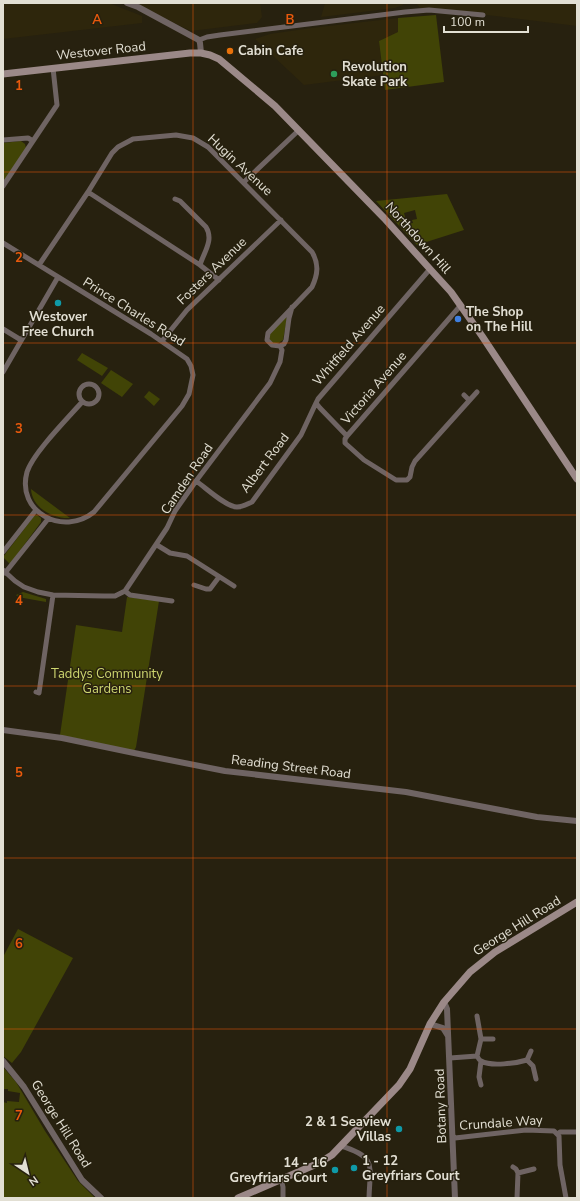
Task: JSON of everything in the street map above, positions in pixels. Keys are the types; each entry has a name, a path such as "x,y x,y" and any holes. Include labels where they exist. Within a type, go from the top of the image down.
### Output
{"main road":[{"name":"Westover Road","path":"3,74 201,53"},
{"name":"Northdown Hill","path":"201,53 219,59 275,106 373,207 430,269 461,305 534,412 577,479"},
{"name":"George Hill Road","path":"238,1198 319,1163 342,1146 399,1085 410,1069 430,1024 444,1002 470,972 484,959 577,902"}],"street":[{"path":"127,3 138,7 199,40 201,53"},
{"path":"199,40 206,37 220,35 405,12 429,10 483,15"},
{"path":"3,186 57,105 53,68"},
{"path":"244,182 299,130"},
{"name":"Hugin Avenue","path":"39,265 112,153 118,147 133,139 176,135 193,138 208,147 312,252 317,265 317,272 312,287 268,333 268,340 270,343 275,346 280,346"},
{"path":"3,140 28,138 33,141"},
{"path":"88,192 219,280"},
{"path":"175,199 180,201 206,226 209,232 210,239 200,266"},
{"name":"Fosters Avenue","path":"162,341 187,310 281,220"},
{"name":"Prince Charles Road","path":"3,243 181,354 187,359 194,375 189,394 182,406 94,512 85,518 74,522 58,522 48,519 36,510"},
{"name":"Whitfield Avenue","path":"348,436 316,403 430,269"},
{"path":"3,372 58,277"},
{"name":"Victoria Avenue","path":"461,305 344,442 364,460 396,480 407,480 410,477 415,461 477,392"},
{"path":"280,346 284,344 286,340 292,307"},
{"path":"3,329 21,340"},
{"name":"Camden Road","path":"125,591 167,528 175,511 270,383 280,362 282,350 280,346"},
{"path":"464,395 470,400"},
{"path":"3,552 36,510 29,499 26,488 26,477 29,467 50,439 82,402"},
{"name":"Albert Road","path":"196,481 226,503 235,507 244,506 252,502 301,435 316,403"},
{"path":"48,519 4,572 24,586 38,592 53,595 115,596 125,591 130,595 172,601"},
{"path":"156,545 170,553 187,556 234,586"},
{"path":"194,585 206,590 210,589 219,577"},
{"path":"36,692 39,693 53,595"},
{"name":"Reading Street Road","path":"3,730 62,738 225,770 406,792 537,817 577,821"},
{"name":"Botany Road","path":"444,1002 447,1009 450,1058 455,1198"},
{"path":"477,1016 481,1039 477,1056"},
{"path":"430,1024 443,1028 448,1037"},
{"path":"481,1039 493,1039"},
{"path":"527,1060 531,1051"},
{"path":"450,1058 477,1056 484,1062 494,1064 527,1060"},
{"path":"527,1060 533,1066 536,1079"},
{"name":"George Hill Road","path":"3,1061 24,1087 82,1180 101,1198"},
{"path":"481,1085 479,1077 484,1062"},
{"name":"Crundale Way","path":"452,1136 456,1138 526,1130 554,1131 558,1134 560,1143 560,1165 566,1198"},
{"path":"558,1134 560,1132 577,1132"},
{"path":"342,1146 350,1148 367,1158 370,1165 369,1198"},
{"path":"513,1167 518,1173 517,1198"},
{"path":"518,1173 534,1168"},
{"path":"281,1179 284,1187 283,1198"}],"shaded area":[{"path":"3,3 109,3 142,16 142,23 3,39"},
{"path":"133,3 260,3 262,17 257,23 191,31"},
{"path":"325,3 403,3 403,5 395,8 321,17"},
{"path":"416,3 577,3 577,26 487,15 476,12 420,8"},
{"path":"398,18 398,32 379,41 383,75 304,85 255,39 270,34"}],"green space":[{"path":"436,15 444,82 385,90 379,41 398,32 398,18"},
{"path":"21,141 25,144 26,148 3,183 3,143"},
{"path":"447,194 464,230 417,245 376,201","holes":["415,210 417,219 412,220 413,223 407,224 404,213"]},
{"path":"286,317 283,340 277,344 273,343 270,340 269,333"},
{"path":"82,353 108,368 102,376 77,360"},
{"path":"111,370 133,384 122,397 101,383"},
{"path":"149,391 160,399 154,406 144,397"},
{"path":"31,489 70,518 57,517 44,511 35,502"},
{"path":"37,515 41,518 41,522 10,564 3,557 34,516"},
{"path":"23,592 46,599 46,602 18,597 16,595"},
{"name":"Taddys Community Gardens","path":"127,597 159,601 136,747 134,751 60,735 76,625 122,632"},
{"path":"18,929 73,958 21,1052 12,1063 3,1056 3,957"},
{"path":"3,1067 16,1082 45,1131 78,1181 95,1198 3,1198 3,1102 19,1102 20,1093 3,1089"}],"place":[{"name":"Cabin Cafe","path":"230,51"},
{"name":"Revolution Skate Park","path":"334,74"},
{"name":"Westover Free Church","path":"58,303"},
{"name":"The Shop on The Hill","path":"458,319"},
{"name":"2 & 1 Seaview Villas","path":"399,1129"},
{"name":"1 - 12 Greyfriars Court","path":"354,1168"},
{"name":"14 - 16 Greyfriars Court","path":"335,1170"}]}
